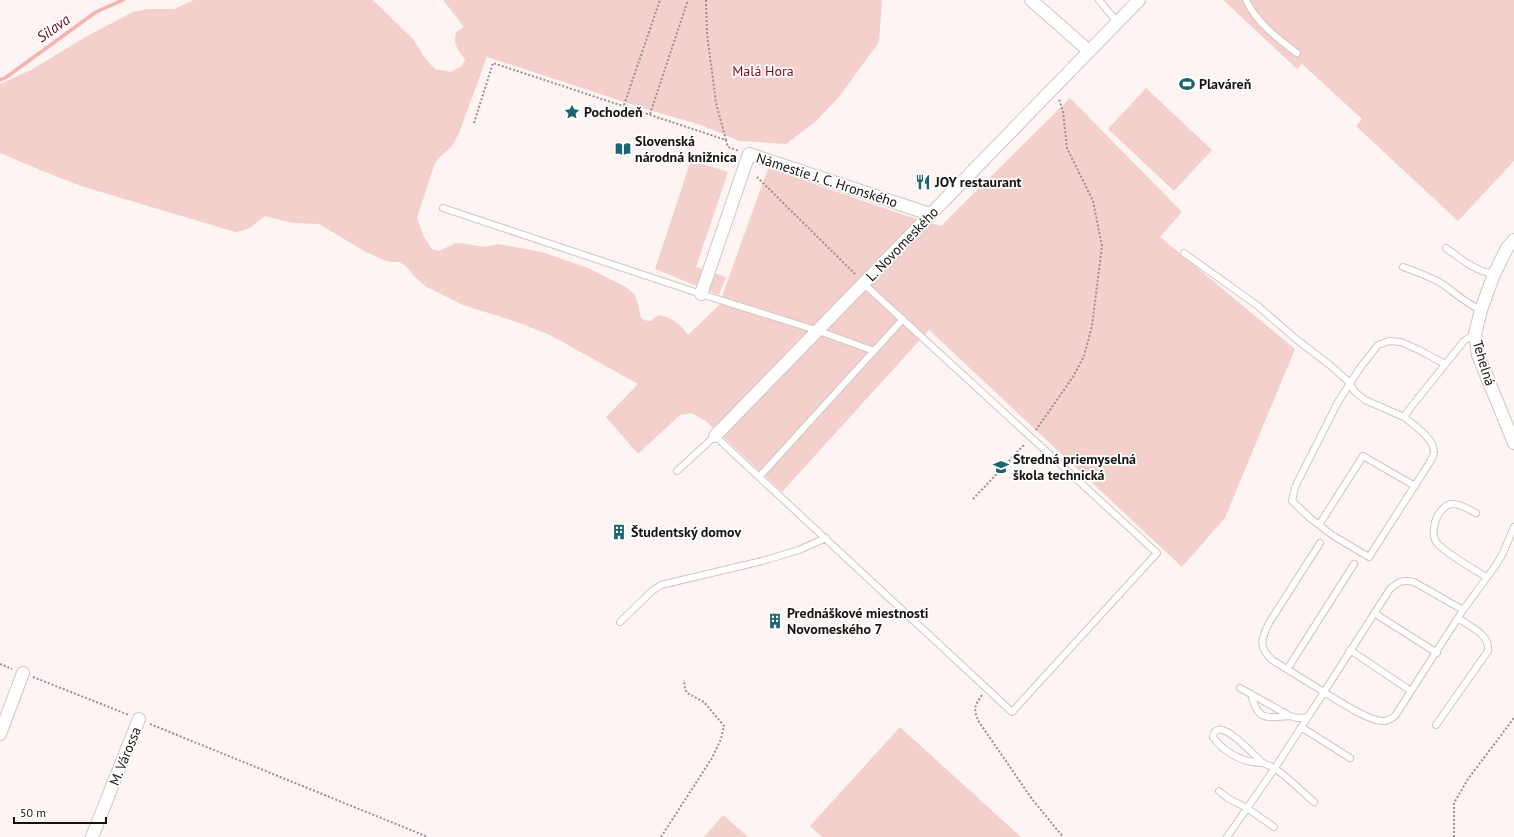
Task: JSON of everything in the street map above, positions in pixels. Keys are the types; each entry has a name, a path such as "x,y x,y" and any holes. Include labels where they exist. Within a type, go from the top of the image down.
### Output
{"street":[{"path":"1031,0 1089,51"},
{"name":"L. Novomeského","path":"715,436 819,331 930,214 1139,0"},
{"name":"Námestie J. C. Hronského","path":"701,294 749,154 930,214"},
{"name":"Tehelná","path":"1514,240 1507,248 1494,274 1481,310 1475,334 1478,355 1514,443"},
{"path":"0,734 23,673"},
{"name":"M. Várossa","path":"92,837 139,719"}],"lane":[{"path":"1099,0 1117,22"},
{"path":"1246,0 1260,22 1296,53"},
{"path":"442,208 701,294 819,331 874,351"},
{"path":"1446,248 1462,260 1484,272 1494,274"},
{"path":"1184,253 1258,306 1350,383 1354,391 1365,400 1404,417 1423,432 1431,443 1434,452 1430,462 1369,557 1332,535 1292,500 1295,487 1338,402 1350,383 1378,345 1389,341 1401,342 1445,364"},
{"path":"1403,267 1423,274 1443,285 1471,306 1481,310"},
{"path":"678,471 715,436 1012,712 1157,552 864,284"},
{"path":"759,477 903,319"},
{"path":"1404,417 1464,341 1475,334"},
{"path":"1319,525 1363,456 1415,486"},
{"path":"1476,513 1460,505 1446,505 1435,521 1433,528 1434,537 1437,544 1446,551 1486,577"},
{"path":"1320,543 1269,623 1262,637 1262,647 1265,653 1272,660 1288,668 1324,692 1359,713 1376,720 1384,721 1390,720 1395,716 1437,653 1463,610 1503,553 1514,527"},
{"path":"620,622 652,590 661,586 800,550 826,538"},
{"path":"1288,668 1354,564"},
{"path":"1227,837 1275,768 1390,589 1399,581 1407,580 1414,582 1463,610"},
{"path":"1374,613 1437,653"},
{"path":"1436,725 1488,651 1489,645 1483,635 1458,618"},
{"path":"1350,650 1411,691"},
{"path":"1240,688 1290,716 1297,718 1307,716"},
{"path":"1251,694 1256,711 1261,715 1268,718 1290,716"},
{"path":"1300,727 1350,758"},
{"path":"1263,763 1249,748 1226,732 1221,729 1214,732 1213,737 1216,741 1237,757 1248,762 1263,763 1275,768 1314,802"},
{"path":"1218,791 1229,799 1247,808 1274,827"}],"path":[{"path":"624,106 660,0"},
{"path":"650,114 688,0"},
{"path":"706,0 707,33 716,103 726,140 728,147 749,154"},
{"path":"474,123 493,63 726,140"},
{"path":"1058,96 1063,112 1067,148 1093,201 1102,246 1092,326 1084,356 1073,377"},
{"path":"757,178 864,284"},
{"path":"0,664 428,837"},
{"path":"662,837 712,758 721,739 724,726 704,702 687,693 684,680"},
{"path":"987,689 976,704 974,711 979,722 1032,799 1063,837"},
{"path":"1454,837 1454,803 1468,779 1514,718"}],"green space":[{"name":"Malá Hora","path":"194,0 373,0 413,39 425,58 435,69 450,72 462,66 465,59 455,43 456,32 464,27 443,0 882,0 879,42 839,97 815,122 786,144 740,141 701,125 652,111 487,57 459,133 452,146 438,159 434,166 417,218 424,237 432,249 439,251 456,243 485,247 498,244 542,252 588,268 626,287 634,294 641,318 649,321 659,315 668,318 679,325 688,335 719,305 768,168 904,215 941,226 1070,98 1182,212 1160,237 1295,349 1225,518 1182,567 929,330 782,492 707,422 692,413 680,415 638,454 606,417 638,384 550,335 517,322 463,305 425,286 406,266 399,262 391,262 381,259 366,252 319,224 292,223 265,216 252,227 235,232 81,186 0,153 0,84 31,70 87,36 133,12 147,9 174,9"},
{"path":"1223,0 1514,0 1514,161 1458,221 1356,126 1362,119 1302,64 1297,69"},
{"path":"1146,88 1212,150 1174,191 1108,129"},
{"path":"691,160 728,172 696,267 726,277 719,295 655,269"},
{"path":"900,727 1021,837 822,837 810,826"},
{"path":"723,815 748,837 704,837"}],"waterway":[{"name":"Silava","path":"0,80 5,78 96,12 123,0"}],"place":[{"name":"Plaváreň","path":"1187,84"},
{"name":"Pochodeň","path":"572,112"},
{"name":"Slovenská národná knižnica","path":"623,149"},
{"name":"JOY restaurant","path":"923,182"},
{"name":"Stredná priemyselná škola technická","path":"1001,467"},
{"name":"Študentský domov","path":"619,532"},
{"name":"Prednáškové miestnosti Novomeského 7","path":"775,621"}]}
